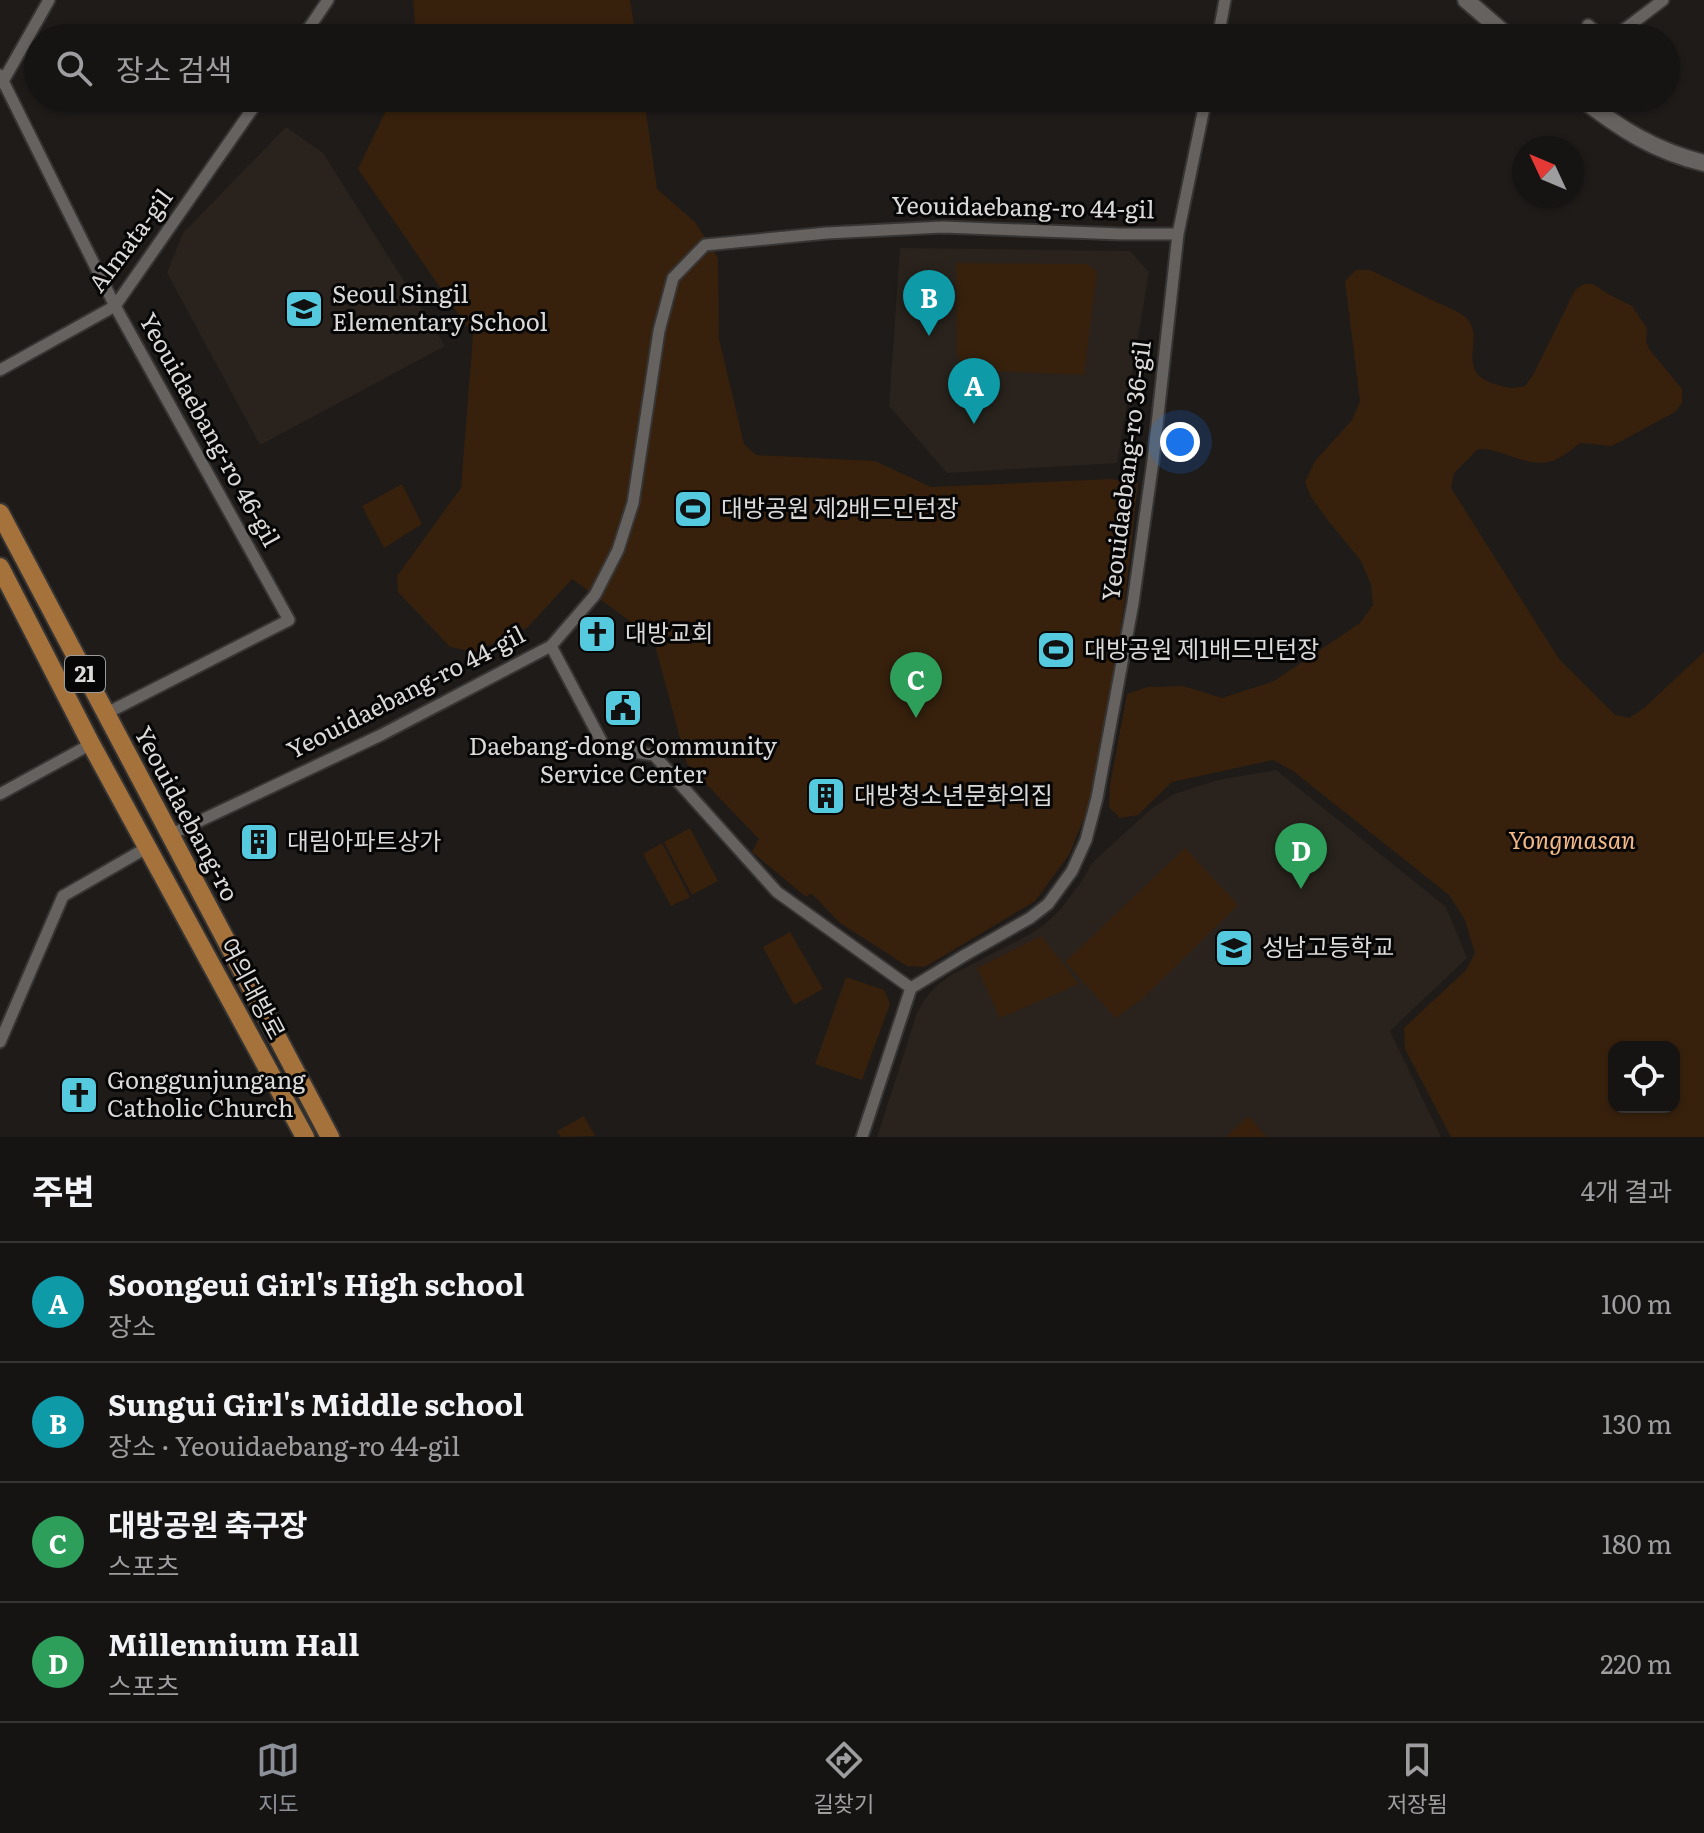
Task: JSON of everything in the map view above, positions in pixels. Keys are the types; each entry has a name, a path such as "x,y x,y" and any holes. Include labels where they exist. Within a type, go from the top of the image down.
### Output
{"main road":[{"name":"Yeouidaebang-ro","path":"0,513 330,1137"},
{"name":"여의대방로","path":"0,567 4,587 305,1137"}],"street":[{"path":"35,24 49,0"},
{"path":"312,24 328,0"},
{"path":"1221,24 1225,0"},
{"path":"1466,0 1494,24"},
{"path":"1631,24 1663,0"},
{"path":"1,81 24,42"},
{"name":"Yeouidaebang-ro 46-gil","path":"1,81 115,306 289,620 105,714"},
{"name":"Almata-gil","path":"0,370 115,306 250,112"},
{"name":"Yeouidaebang-ro 36-gil","path":"911,988 1030,918 1048,904 1072,871 1086,840 1097,798 1133,603 1153,461 1178,234 1203,112"},
{"path":"1599,112 1632,135 1681,157 1704,163"},
{"name":"Yeouidaebang-ro 44-gil","path":"148,847 381,735 551,646 595,595 618,550 633,503 659,331 673,278 705,245 827,233 943,227 1178,234"},
{"path":"551,646 605,748 654,755 777,892 911,988 862,1137"},
{"path":"0,794 91,744"},
{"path":"0,1040 63,896 148,847"}],"shaded area":[{"name":"Seoul Singil Elementary School","path":"286,127 323,153 445,346 260,445 167,273 183,233"},
{"path":"900,248 1130,251 1149,272 1117,463 947,473 889,406"},
{"name":"성남고등학교","path":"1276,770 1446,907 1467,958 1390,1031 1441,1137 877,1137 917,1013 935,987 949,976 1043,926 1059,911 1093,862 1151,809 1174,794 1218,780"}],"green space":[{"path":"413,0 630,0 634,24 415,24"},
{"path":"385,112 646,112 657,189 695,222 718,258 719,339 744,444 756,455 875,461 931,487 1111,479 1138,483 1125,600 1094,793 1069,855 1035,901 925,967 907,966 840,923 811,893 806,897 752,852 759,839 687,764 653,638 572,579 528,627 475,652 450,647 398,592 397,576 461,488 473,335 358,169"},
{"path":"956,263 1087,264 1097,272 1084,375 975,370 960,360 957,354"},
{"name":"Yongmasan","path":"1356,270 1370,270 1465,317 1473,334 1475,371 1495,384 1513,388 1525,386 1533,375 1575,290 1584,284 1593,284 1632,306 1647,328 1649,349 1682,389 1682,403 1675,412 1612,446 1580,443 1559,458 1539,463 1478,449 1454,473 1451,488 1559,659 1615,715 1629,718 1644,708 1704,652 1704,1137 1451,1137 1405,1049 1404,1028 1466,970 1475,953 1465,920 1449,895 1293,771 1273,760 1172,782 1138,815 1120,818 1109,807 1110,785 1127,694 1148,687 1183,686 1222,698 1274,681 1360,623 1373,605 1371,585 1361,561 1311,497 1305,482 1315,461 1352,420 1360,401 1345,281"},
{"path":"402,484 422,524 384,548 362,506"},
{"path":"690,828 718,881 692,895 664,842"},
{"path":"662,843 690,897 671,906 643,854"},
{"path":"1185,848 1238,905 1143,998 1116,1018 1065,962"},
{"path":"790,932 823,989 794,1005 763,947"},
{"path":"1041,936 1079,984 1000,1018 977,968"},
{"path":"846,977 884,990 890,1004 862,1080 815,1064"},
{"path":"584,1116 595,1136 561,1137 557,1131"},
{"path":"1248,1116 1267,1137 1226,1137"}],"place":[{"name":"Seoul Singil Elementary School","path":"304,309"},
{"name":"Sungui Girl's Middle school","path":"929,336"},
{"name":"Soongeui Girl's High school","path":"974,424"},
{"name":"대방공원 제2배드민턴장","path":"693,509"},
{"name":"대방교회","path":"597,634"},
{"name":"대방공원 제1배드민턴장","path":"1056,650"},
{"name":"Daebang-dong Community Service Center","path":"623,708"},
{"name":"대방공원 축구장","path":"916,718"},
{"name":"대방청소년문화의집","path":"826,796"},
{"name":"대림아파트상가","path":"259,842"},
{"name":"Millennium Hall","path":"1301,889"},
{"name":"성남고등학교","path":"1234,948"},
{"name":"Gonggunjungang Catholic Church","path":"79,1095"}]}
